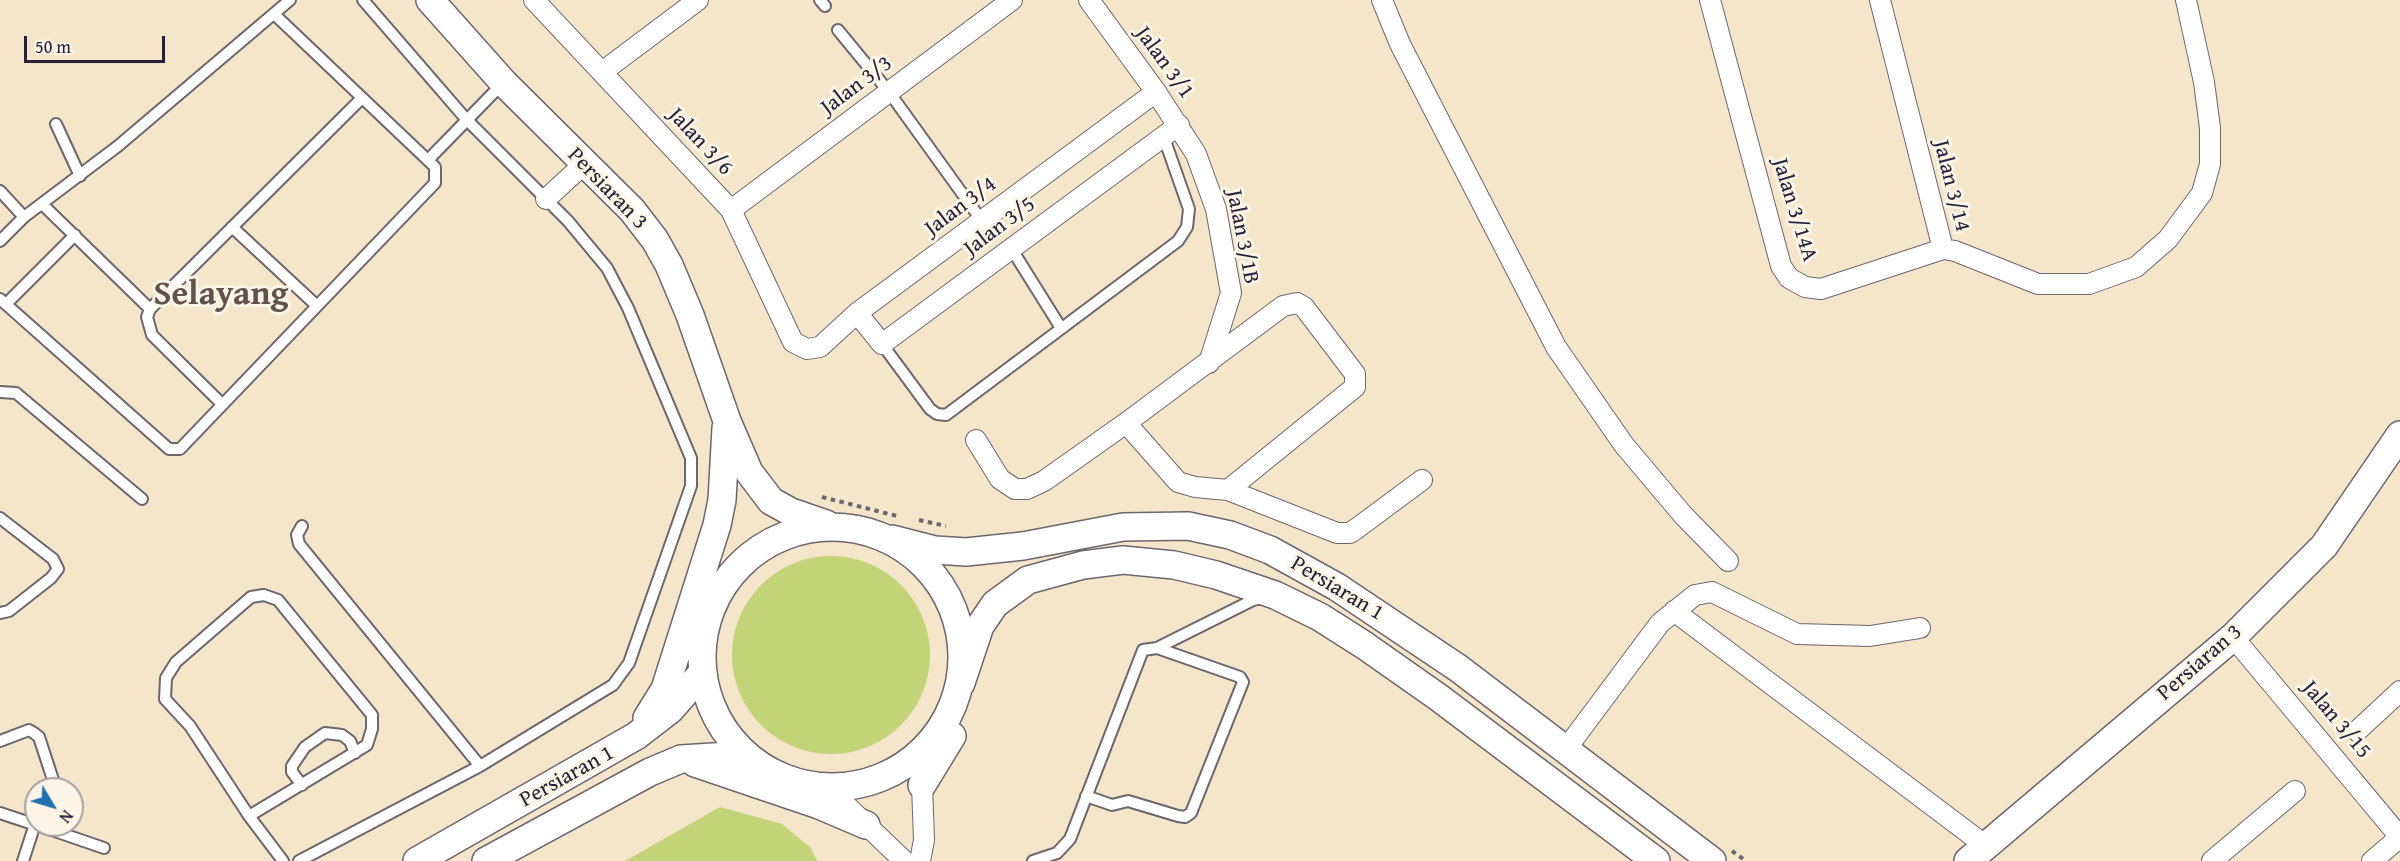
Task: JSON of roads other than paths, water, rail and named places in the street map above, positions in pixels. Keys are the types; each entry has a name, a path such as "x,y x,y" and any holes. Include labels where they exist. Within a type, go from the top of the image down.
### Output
{"main road":[{"name":"Persiaran 3","path":"430,0 504,82 632,210 655,240 669,265 690,315 727,421 744,460 771,501 791,512 832,526"},
{"path":"636,736 664,689 717,525 722,500 727,421"},
{"name":"Persiaran 3","path":"1977,853 2233,637 2324,546 2400,435"},
{"name":"Persiaran 3","path":"721,589 744,460"},
{"path":"744,460 789,494 952,539 1000,549"},
{"path":"721,589 742,563 768,543 799,530 832,526 862,529 892,539 920,558 942,584 957,615 963,648 961,683"},
{"name":"Persiaran 1","path":"892,539 935,550 1000,549 1123,527 1188,526 1230,535 1270,550 1374,610 1566,749 1712,861"},
{"name":"Persiaran 1","path":"721,589 706,625 702,644 704,686 719,723 745,754 770,772 798,783 828,788 866,784 900,768 930,744 954,705 980,626 995,604 1028,580 1083,565 1124,560 1174,565 1216,575 1275,595 1320,617 1374,652 1656,861"},
{"path":"922,785 958,729 986,657 1000,630 1022,600 1028,580"},
{"name":"Persiaran 1","path":"417,861 636,736 671,709 702,673"},
{"name":"Persiaran 1","path":"486,861 650,772 681,759 745,754"},
{"path":"681,759 719,769 866,825"}],"street":[{"name":"Jalan 3/6","path":"534,0 731,210 793,342"},
{"path":"602,72 698,0"},
{"name":"Jalan 3/3","path":"731,210 1012,0"},
{"name":"Jalan 3/1","path":"1089,0 1156,92 1171,130"},
{"path":"1382,0 1400,45 1556,347 1624,444 1683,515 1728,561"},
{"name":"Jalan 3/14A","path":"1710,0 1781,266 1789,278 1806,287 1821,289 1943,249"},
{"name":"Jalan 3/14","path":"1880,0 1943,249 1955,250 2038,284 2089,284 2136,267 2168,239 2202,193 2210,164 2210,128 2204,82 2186,0"},
{"name":"Jalan 3/4","path":"793,342 807,349 820,347 857,314 1156,92"},
{"name":"Jalan 3/5","path":"882,344 1171,130"},
{"name":"Jalan 3/1B","path":"1171,130 1196,154 1216,209 1231,293 1209,363"},
{"path":"546,199 584,164"},
{"path":"976,440 1000,479 1015,489 1027,489 1044,481 1126,423 1283,306 1297,303 1304,307 1356,380 1355,387 1228,490"},
{"path":"857,314 882,344"},
{"path":"1126,423 1178,482 1195,487 1228,490 1337,533 1350,532 1422,480"},
{"path":"1566,749 1660,623 1695,595 1713,592 1797,634 1870,636 1920,628"},
{"path":"1674,611 1977,853"},
{"name":"Jalan 3/15","path":"2233,637 2400,837"},
{"path":"2357,731 2400,691"},
{"path":"920,861 924,840 922,785 930,744"},
{"path":"828,788 904,861"},
{"path":"2212,861 2295,790"},
{"path":"2372,861 2400,837"}],"lane":[{"path":"0,241 24,217 80,176 290,0"},
{"path":"298,861 480,766 613,686 629,663 691,486 691,458 628,308 601,261 568,220 466,119 363,0"},
{"path":"75,235 3,301 170,449 180,449 435,183 435,168 428,160 273,14"},
{"path":"838,30 889,92 982,221"},
{"path":"428,160 504,82"},
{"path":"222,404 152,335 147,317 150,309 362,98"},
{"path":"56,124 80,176"},
{"path":"882,344 930,409 938,414 946,414 1178,241 1187,227 1189,209 1171,130"},
{"path":"0,191 24,217"},
{"path":"42,204 150,309"},
{"path":"232,227 316,305"},
{"path":"1011,248 1061,328"},
{"path":"0,392 16,393 142,500"},
{"path":"0,518 53,559 58,569 51,578 9,611 0,614"},
{"path":"302,526 297,535 299,544 480,766"},
{"path":"249,816 367,746 372,729 372,715 278,600 264,595 251,597 176,662 166,678 165,699 190,726 249,816 283,861"},
{"path":"1033,861 1057,853 1065,846 1143,650 1153,648 1253,600 1275,595"},
{"path":"1086,796 1112,805 1128,801 1178,816 1185,817 1191,813 1244,681 1240,677 1153,648"},
{"path":"0,741 29,730 34,732 39,737 52,777"},
{"path":"302,785 292,772 292,766 305,747 325,733 342,735 350,741 355,753"},
{"path":"0,813 24,821"},
{"path":"23,861 32,837"},
{"path":"71,837 104,848"}],"district":[{"name":"Selayang","path":"221,295"}]}
